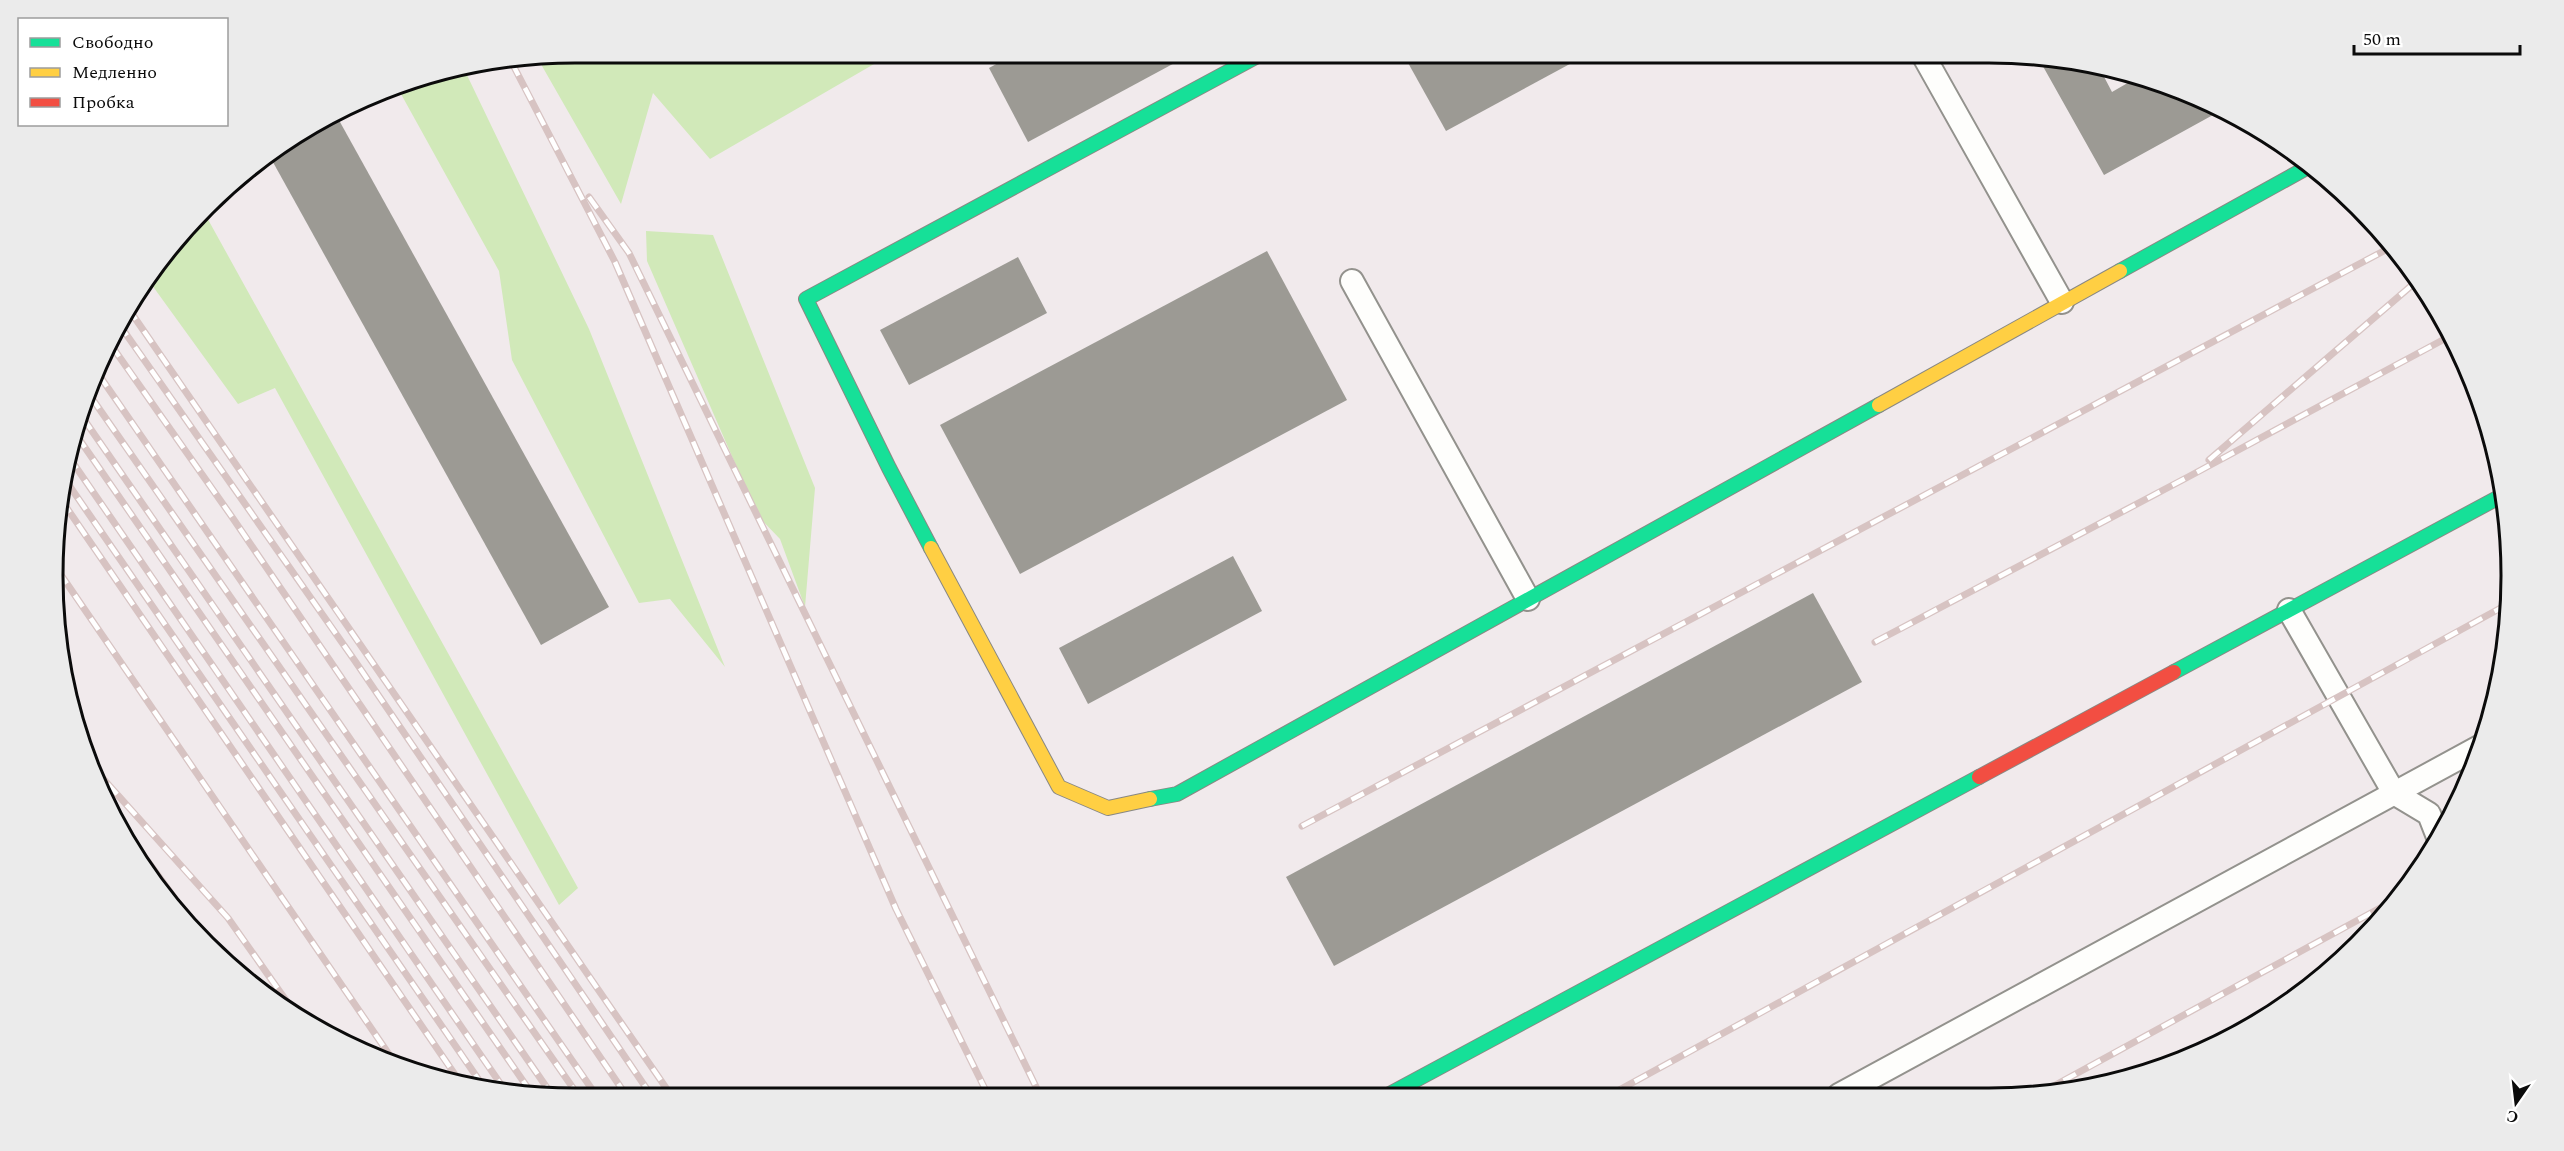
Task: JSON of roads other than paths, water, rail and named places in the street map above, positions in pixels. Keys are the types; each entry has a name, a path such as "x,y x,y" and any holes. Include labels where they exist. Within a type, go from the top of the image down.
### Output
{"street":[{"path":"1243,63 806,299 889,468 1059,786 1108,808 1177,794 2302,170"},
{"path":"1928,63 2062,302"},
{"path":"1352,281 1528,599"},
{"path":"1401,1088 2495,499"},
{"path":"2289,610 2394,793 2429,814 2434,828"},
{"path":"1852,1088 2469,752"}],"railway":[{"path":"514,67 615,262 896,909 985,1088"},
{"path":"589,197 629,253 1037,1088"},
{"path":"1302,826 2384,251"},
{"path":"2209,460 2411,286"},
{"path":"134,316 666,1088"},
{"path":"125,332 355,661 646,1088"},
{"path":"1875,642 2443,340"},
{"path":"115,351 232,517 621,1088"},
{"path":"102,379 591,1088"},
{"path":"94,401 573,1088"},
{"path":"86,423 547,1087"},
{"path":"81,441 526,1086"},
{"path":"75,466 499,1082"},
{"path":"71,488 478,1078"},
{"path":"67,508 454,1073"},
{"path":"63,578 388,1052"},
{"path":"1623,1088 2500,608"},
{"path":"107,783 228,918 283,996"},
{"path":"2059,1083 2376,910"}]}
